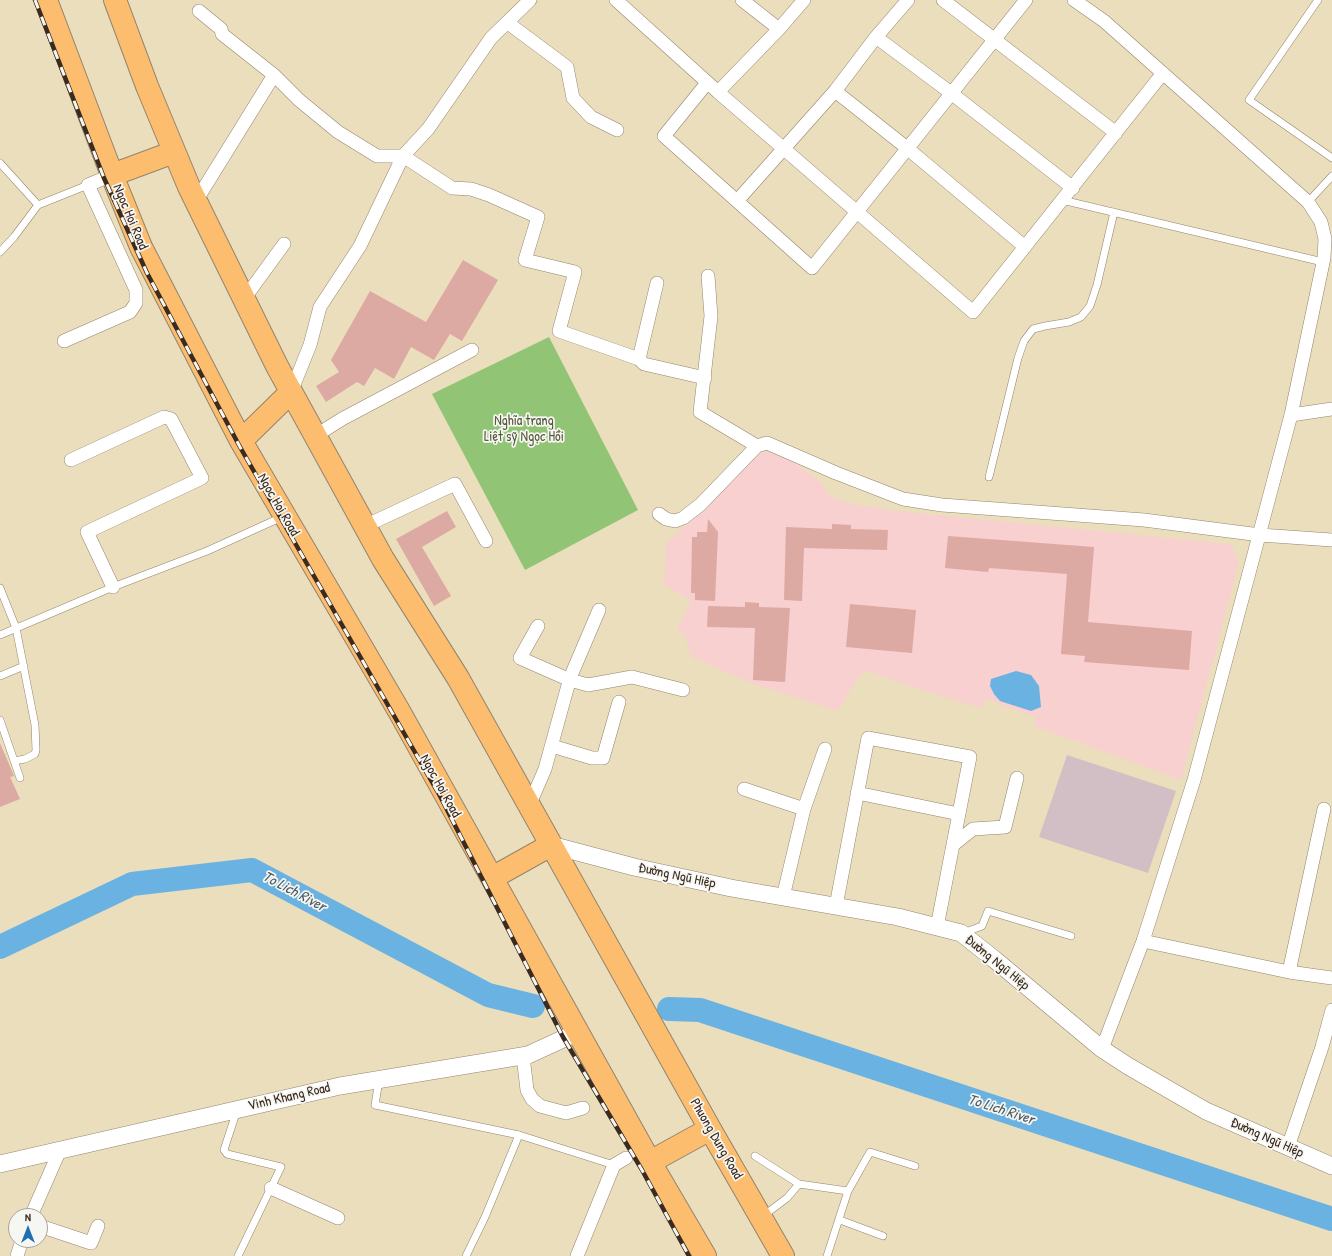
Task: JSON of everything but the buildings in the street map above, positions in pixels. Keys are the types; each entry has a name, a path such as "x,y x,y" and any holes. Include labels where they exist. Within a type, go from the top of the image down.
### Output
{"highway":[{"name":"Ngoc Hoi Road","path":"46,0 112,175 142,247 241,441 399,711 578,1032"},
{"path":"114,0 174,152 196,201 291,392 383,559 458,678 551,845 492,878"},
{"path":"112,175 174,152"},
{"path":"241,441 291,392"},
{"name":"Phuong Dung Road","path":"551,845 649,1022 783,1256"},
{"path":"578,1032 650,1162 705,1256"},
{"path":"650,1162 710,1129"}],"street":[{"path":"291,392 310,345 320,307 360,246 402,156 428,129 491,38 530,0"},
{"path":"616,0 707,83 973,312 1163,73"},
{"path":"742,0 779,29"},
{"path":"718,92 779,29 804,0"},
{"path":"737,201 835,91 876,37 908,0"},
{"path":"944,0 1116,133"},
{"path":"707,83 664,136 812,268 994,38 1026,0"},
{"path":"1074,0 1104,21 1308,202 1321,222 1325,239 1323,262 1291,415 1194,780 1143,941 1102,1049"},
{"path":"199,10 221,29 222,34 274,75 299,100 338,132 377,156 402,156 452,188 471,189 489,195 538,217 525,260 575,272 559,331 639,359 644,364 705,378"},
{"path":"508,23 567,67 573,98 591,117 617,130"},
{"path":"876,37 1073,188"},
{"path":"196,201 274,75"},
{"path":"835,91 907,148 1025,247"},
{"path":"64,341 130,312 136,303 136,290 88,185 112,175"},
{"path":"244,299 284,244"},
{"path":"708,276 711,316 700,412 757,446"},
{"path":"639,359 657,283"},
{"path":"315,436 342,419 472,350"},
{"path":"1291,415 1332,409"},
{"path":"71,460 164,417 171,419 202,478 87,532 113,587"},
{"path":"659,514 666,519 675,521 684,518 700,505 757,446 767,443 836,473 903,499 942,505 1144,520 1260,535 1332,540"},
{"path":"365,526 455,484 486,542"},
{"path":"529,806 545,769 570,680 599,610"},
{"path":"538,626 520,658 570,680 588,685 632,677 683,690"},
{"path":"552,746 592,758 603,758 619,702"},
{"path":"836,906 868,738 970,757 937,927"},
{"path":"783,897 804,809 825,749"},
{"path":"953,845 973,830 1004,827 1017,778"},
{"path":"744,789 804,809"},
{"path":"858,792 959,814"},
{"path":"1289,972 1324,809"},
{"name":"Đường Ngũ Hiệp","path":"551,845 642,869 731,888 898,917 961,933 994,958 1102,1049 1206,1111 1332,1166"},
{"path":"1143,941 1289,972 1332,978"},
{"path":"1288,1147 1322,1046 1332,1010"},
{"name":"Vinh Khang Road","path":"0,1164 340,1086 523,1056 578,1032"},
{"path":"523,1056 527,1090 532,1099 540,1106 566,1113 583,1108"},
{"path":"35,1208 60,1150"},
{"path":"577,1256 614,1165 626,1158"},
{"path":"271,1188 338,1218"},
{"path":"48,1229 91,1243 98,1226"}],"lane":[{"path":"1318,0 1249,100 1332,158"},
{"path":"0,163 38,205"},
{"path":"1308,202 1332,176"},
{"path":"0,252 14,237 38,205 88,185"},
{"path":"1062,200 1323,262"},
{"path":"989,477 1018,358 1024,341 1033,330 1075,320 1081,317 1090,306 1097,285 1114,212"},
{"path":"0,635 113,587 207,551 284,516"},
{"path":"0,588 16,628 35,725 35,754 31,757 14,761"},
{"path":"0,676 24,666"},
{"path":"0,720 20,778"},
{"path":"961,933 982,926 988,911 1071,936"},
{"path":"379,1079 375,1105 519,1135 614,1165"},
{"path":"237,1109 224,1150 227,1154 281,1166 238,1256"},
{"path":"466,1256 485,1217 519,1135"},
{"path":"827,1256 840,1220 848,1191 870,1152 915,1166"},
{"path":"755,1156 799,1184 848,1191"},
{"path":"760,1217 787,1198 799,1184"},
{"path":"840,1220 883,1236"}],"shaded area":[{"path":"776,449 824,485 829,496 851,504 897,511 1231,544 1239,562 1181,780 1034,726 1036,717 986,699 981,708 897,682 870,671 864,672 855,682 838,711 754,684 691,657 684,634 677,629 691,601 664,584 666,544 759,454"},
{"path":"1067,755 1176,791 1148,873 1039,837"}],"green space":[{"name":"Nghĩa trang Liệt sỹ Ngọc Hồi","path":"549,337 638,510 525,570 432,394"}],"water":[{"path":"1016,671 1031,675 1039,686 1041,707 1031,711 1000,701 994,694 990,686 991,679"}],"waterway":[{"name":"To Lich River","path":"0,947 132,884 252,870 488,995 533,1006"},
{"name":"To Lich River","path":"669,1009 700,1010 1332,1219"}],"railway":[{"path":"35,0 104,178 147,273 240,447 440,796 563,1037 642,1170 689,1256"}]}
